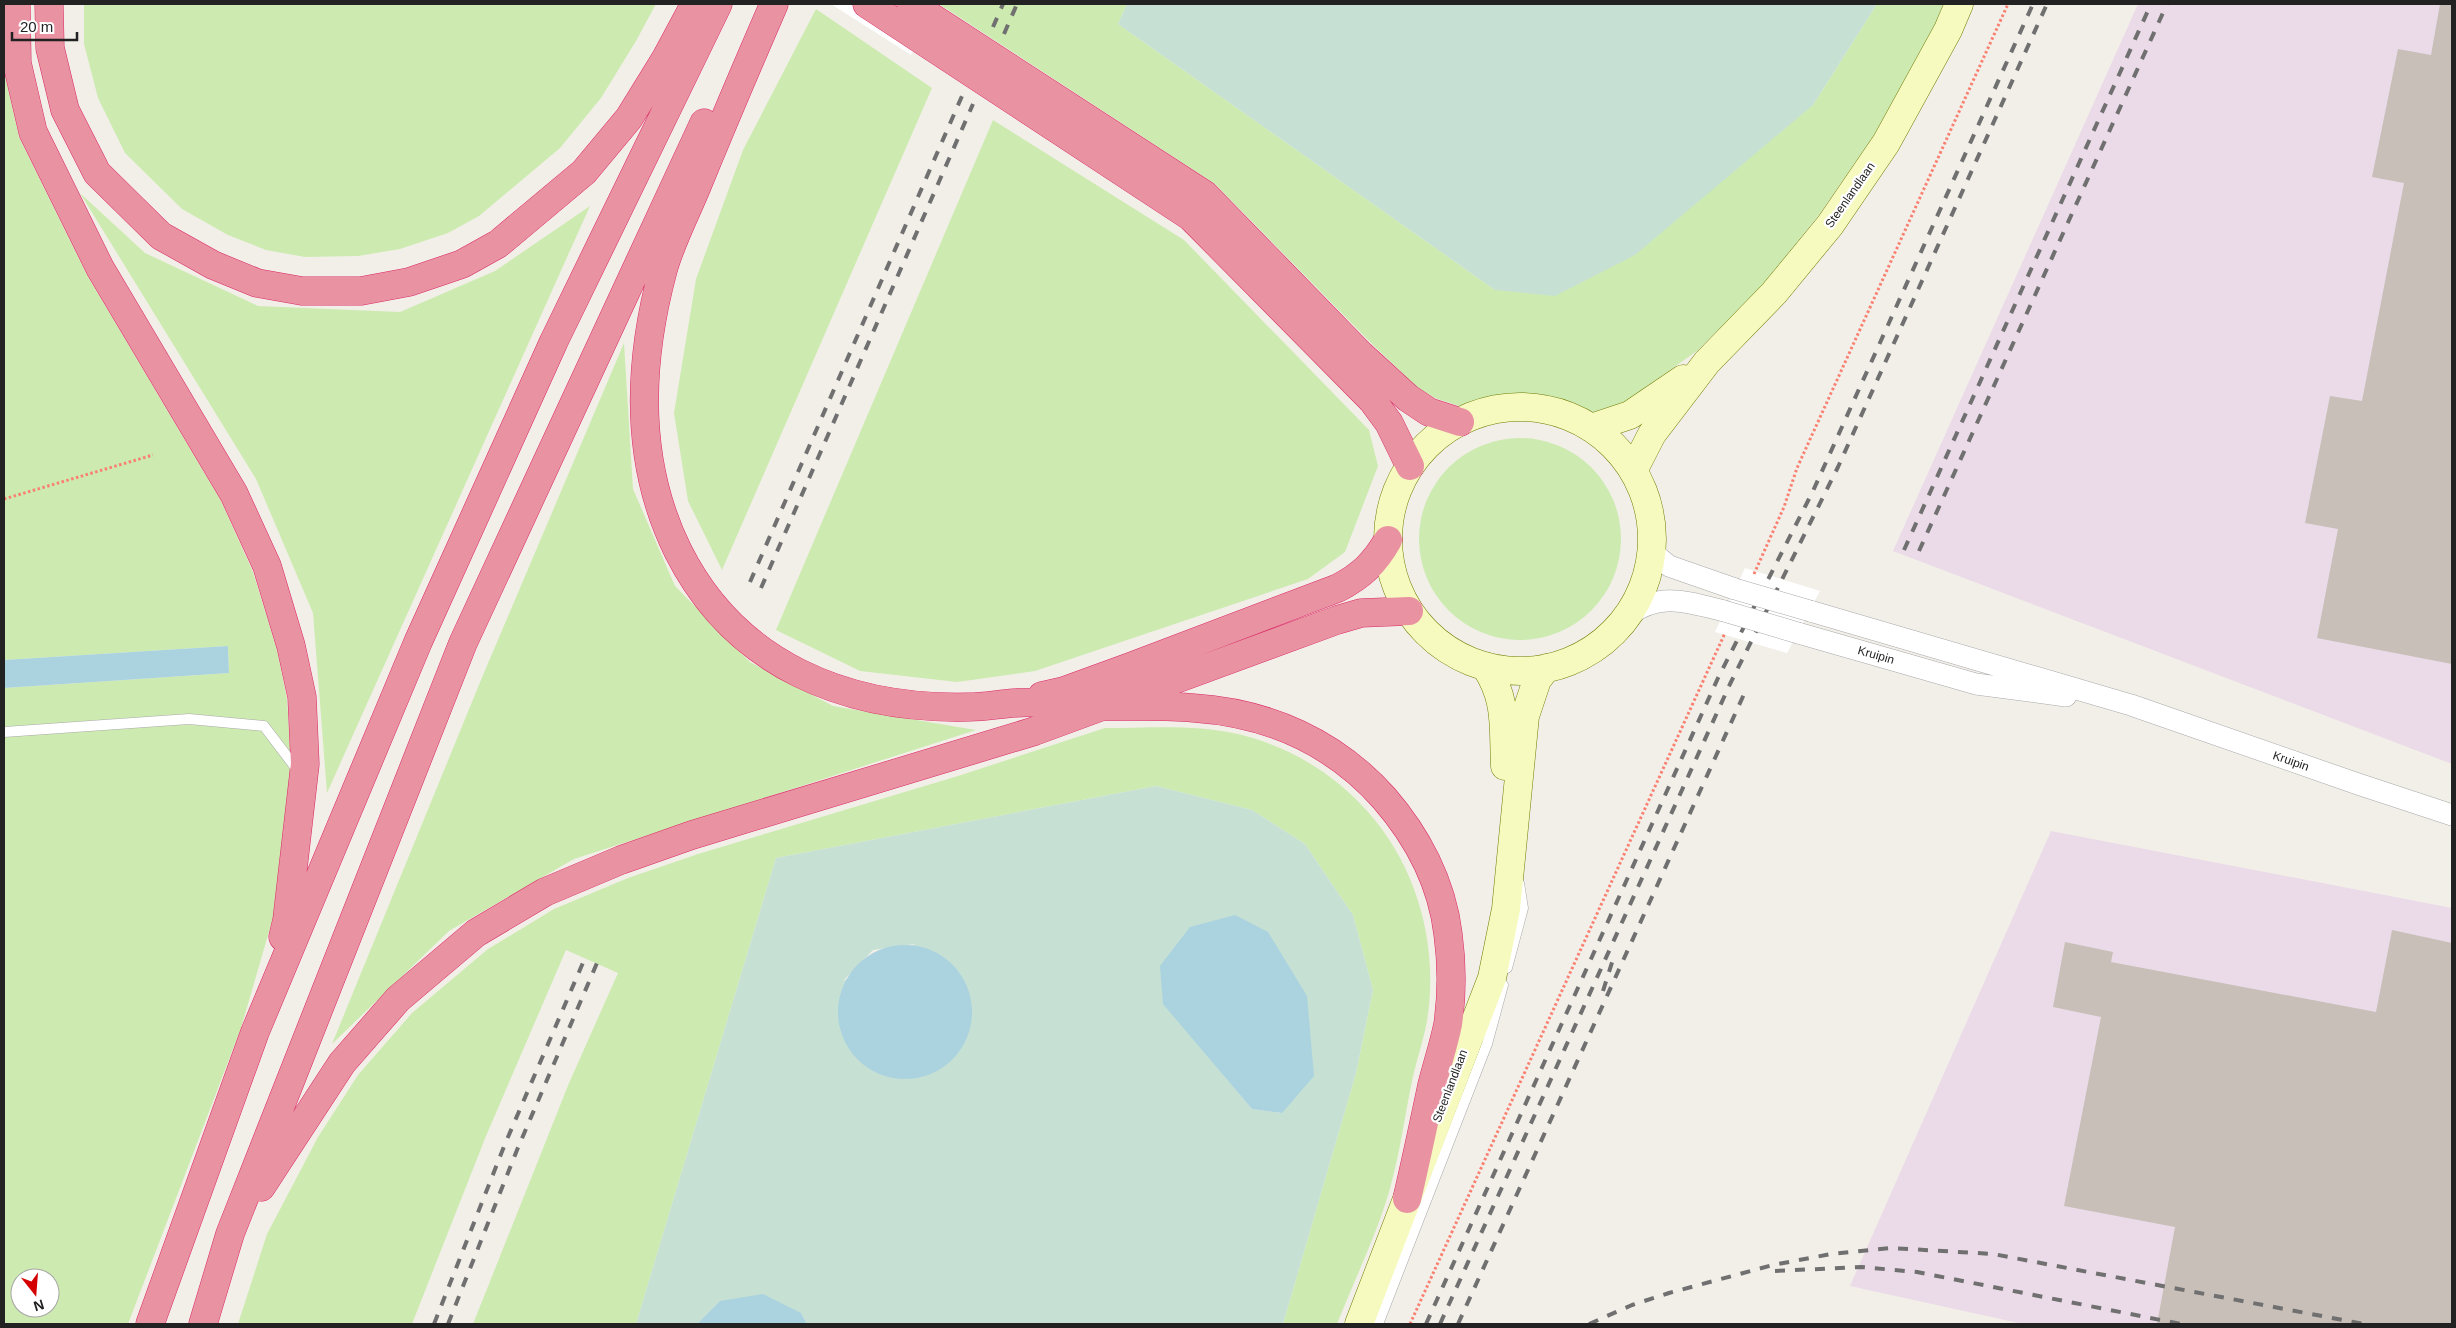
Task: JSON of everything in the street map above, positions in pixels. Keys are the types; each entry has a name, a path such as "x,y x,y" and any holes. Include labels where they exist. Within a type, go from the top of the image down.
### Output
{"highway":[{"path":"16,4 17,63 33,132 100,268 234,494 267,566 291,646 302,697 304,779 287,920 255,1032"},
{"path":"49,4 50,48 65,110 97,173 162,236 213,265 257,283 302,291 361,291 409,282 462,264 498,244 584,172 629,118 666,58 694,4"},
{"path":"150,1324 255,1032 418,642 554,341 718,4"},
{"path":"203,1324 230,1234 463,643 706,118 765,4"},
{"path":"774,4 664,265 652,320 645,374 645,428 652,483 665,525 686,565 712,606 747,640 789,669 838,691 885,702 971,707 1017,703 1192,707 1242,713 1294,730 1331,751 1369,782 1400,817 1421,849 1435,883 1448,930 1451,974 1448,1024 1407,1200"},
{"path":"867,4 921,19 1205,196 1361,355 1408,398 1429,412 1460,422"},
{"path":"921,19 1191,217 1372,400 1389,423 1410,466"},
{"path":"1017,703 1064,691 1338,588 1368,569 1377,559 1388,540"},
{"path":"230,1234 342,1063 398,998 484,928 545,892 621,860 692,835 1026,734 1337,620 1361,613 1409,611"}],"main road":[{"name":"Steenlandlaan","path":"1633,471 1652,434 1707,362 1774,294 1830,225 1886,142 1948,30 1959,4"},
{"name":"Steenlandlaan","path":"1591,428 1617,421 1636,412 1707,362"},
{"path":"1513,408 1540,409 1567,416 1591,428 1608,440 1633,471 1645,496 1649,514 1652,551 1647,574 1639,596 1627,616 1614,631 1583,655 1546,668 1515,671 1484,666 1455,654 1429,635 1409,611 1398,589 1390,565 1388,540 1393,501 1410,466 1435,439 1460,422 1485,412 1513,408"},
{"name":"Steenlandlaan","path":"1484,666 1493,678 1504,712 1506,783 1512,840"},
{"name":"Steenlandlaan","path":"1359,1324 1492,978 1506,909 1512,840 1522,771 1525,716 1538,680 1546,668"}],"street":[{"name":"Kruipin","path":"1652,551 1668,566 1744,584 1810,611 2131,705 2452,815"},
{"name":"Kruipin","path":"1627,616 1648,603 1669,599 1726,620 1798,633 1976,684 2131,705"}],"lane":[{"path":"4,732 188,719 264,726 304,779"},
{"path":"1378,1324 1487,1044 1523,908 1512,840"}],"path":[{"path":"1744,584 1784,507 1797,468 2008,4"},
{"path":"4,499 153,455"},
{"path":"1410,1324 1726,620"}],"shaded area":[{"path":"2138,4 2452,4 2452,764 1893,551"},
{"path":"2051,831 2452,908 2452,1324 2023,1324 1850,1286"}],"green space":[{"path":"84,4 656,4 601,98 560,148 479,216 448,233 400,249 358,256 305,257 266,250 228,235 182,209 125,153 98,98 84,44"},
{"path":"939,4 1127,4 1118,24 1495,290 1813,105 1877,4 1943,4 1935,24 1874,135 1818,216 1763,284 1697,351 1623,403 1593,412 1572,402 1542,394 1512,393 1482,398 1459,406 1435,398 1417,387 1372,344 1215,184"},
{"path":"1127,4 1877,4 1813,105 1635,255 1555,296 1495,290 1118,24"},
{"path":"816,9 932,88 722,570 688,501 674,413 696,279 743,150"},
{"path":"4,71 19,137 87,275 221,501 253,572 277,650 287,699 291,764 273,918 241,1028 128,1324 4,1324 4,688 229,673 228,646 4,660"},
{"path":"993,120 1184,240 1369,430 1378,466 1345,552 1308,579 1035,671 957,682 860,671 776,630"},
{"path":"80,193 145,253 258,306 400,312 495,271 590,206 327,793 313,613 256,479"},
{"path":"624,343 633,489 675,586 750,662 833,706 976,730 574,859 449,931 332,1044 483,675"},
{"path":"1520,438 1540,440 1567,450 1584,461 1598,475 1613,501 1619,519 1621,539 1619,559 1609,586 1598,603 1584,617 1558,632 1540,638 1520,640 1500,638 1473,628 1456,617 1442,603 1427,577 1421,559 1419,539 1421,519 1431,492 1442,475 1456,461 1482,446 1500,440"},
{"path":"1172,727 1222,731 1257,739 1292,754 1325,773 1355,798 1385,834 1400,858 1412,883 1427,937 1430,993 1427,1021 1413,1078 1393,1179 1384,1209 1337,1324 1283,1324 1356,1073 1373,990 1353,915 1305,844 1252,810 1156,786 776,858 636,1324 473,1324 569,1083 618,973 566,950 486,1136 412,1324 238,1324 267,1234 318,1137 358,1075 412,1013 488,949 554,909 628,878 698,854 958,776 1105,728"},
{"path":"1156,786 1252,810 1305,844 1353,915 1373,990 1356,1073 1283,1324 807,1324 801,1313 720,1301 697,1324 636,1324 776,858","holes":["915,944 843,981 873,950","1206,1054 1282,1113 1252,1109"]}],"water":[{"path":"228,646 229,673 4,688 4,660"},
{"path":"1235,915 1268,932 1307,996 1314,1076 1282,1113 1252,1109 1163,1004 1160,966 1190,927"},
{"path":"905,945 931,950 942,956 952,965 961,975 967,986 972,1012 967,1038 961,1049 952,1059 942,1068 931,1074 905,1079 879,1074 868,1068 858,1059 849,1049 843,1038 838,1012 843,986 849,975 858,965 868,956 879,950"},
{"path":"763,1294 801,1313 807,1324 697,1324 720,1301"}],"pier":[{"path":"831,4 938,4 911,55"},
{"path":"1745,568 1820,591 1787,653 1715,632"}],"building":[{"path":"2440,4 2452,4 2452,664 2317,638 2338,529 2305,523 2330,396 2362,401 2404,183 2372,177 2398,49 2431,55"},
{"path":"2392,930 2452,943 2452,1324 2157,1324 2175,1227 2064,1206 2101,1017 2053,1007 2065,942 2113,952 2111,962 2376,1012"}],"railway":[{"path":"993,27 1003,4"},
{"path":"1004,34 1017,4"},
{"path":"1426,1324 1718,678 1813,491 2033,4"},
{"path":"1440,1324 1730,684 1838,467 2047,4"},
{"path":"1904,550 2151,4"},
{"path":"1919,551 2167,4"},
{"path":"750,582 962,96"},
{"path":"761,588 973,104"},
{"path":"1458,1324 1745,692"},
{"path":"1603,991 1615,953"},
{"path":"434,1324 505,1144 585,958"},
{"path":"448,1324 517,1150 597,963"},
{"path":"1589,1324 1632,1305 1669,1293 1773,1265 1831,1254 1891,1248 1993,1254 2364,1324"},
{"path":"1775,1271 1861,1267 1917,1272 2181,1324"}]}
